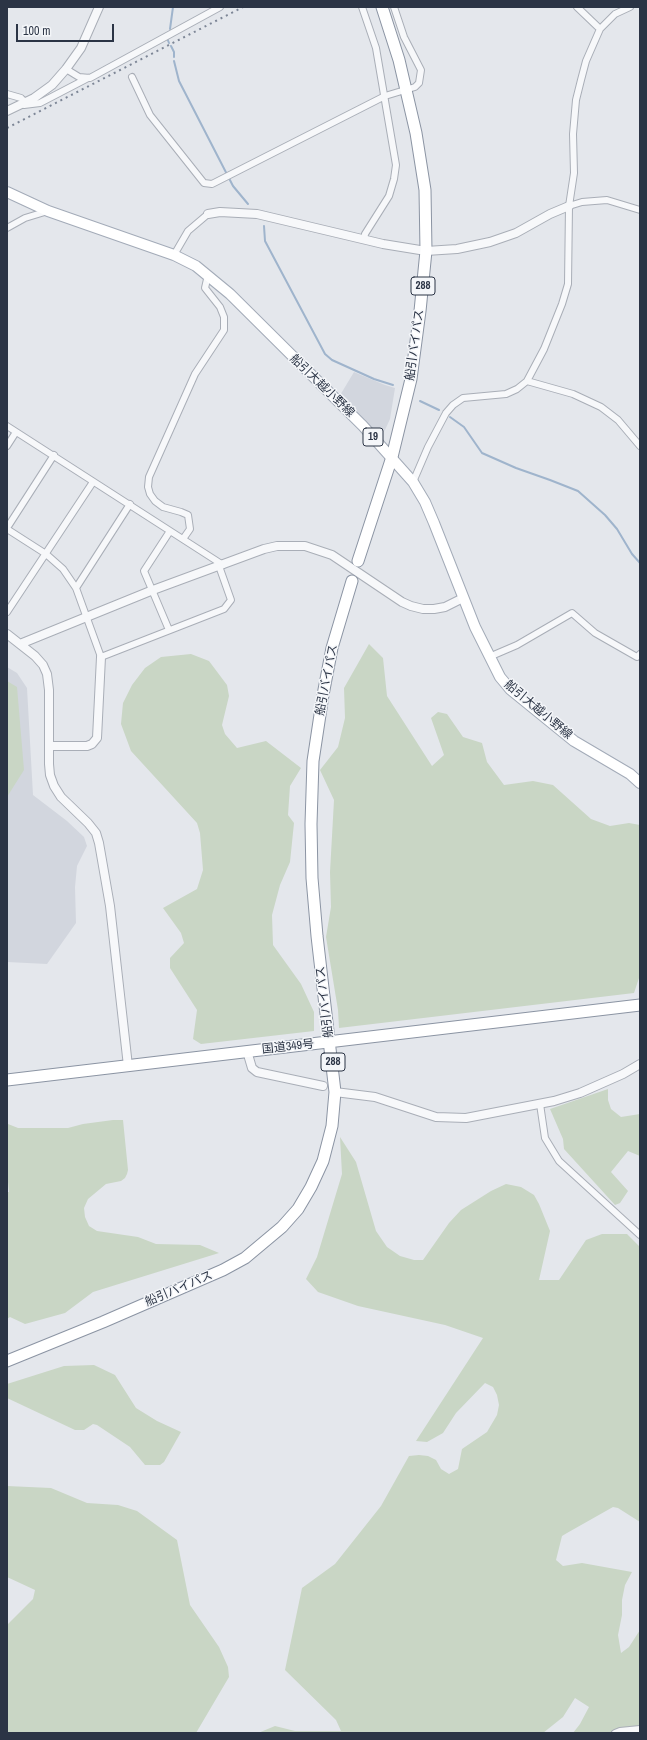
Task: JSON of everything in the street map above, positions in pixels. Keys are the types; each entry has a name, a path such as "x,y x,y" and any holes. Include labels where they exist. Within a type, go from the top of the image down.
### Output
{"highway":[{"name":"船引バイパス","path":"358,562 392,457 411,379 426,251 425,190 416,133 407,90 382,7"},
{"name":"船引バイパス","path":"7,1361 103,1322 223,1270 245,1258 282,1228 298,1209 311,1187 323,1160 332,1126 335,1092 317,936 312,878 311,824 313,761 332,648 352,581"},
{"name":"国道349号","path":"7,1080 640,1005"}],"main road":[{"name":"船引大越小野線","path":"7,192 48,211 174,254 196,266 230,294 363,426 413,482 425,502 475,627 500,677 534,709 574,741 630,774 640,783"}],"street":[{"path":"7,111 34,98 52,85 66,70 80,48 99,7"},
{"path":"22,104 40,103 90,78 220,7"},
{"path":"362,7 376,48 396,165 389,196 365,234 364,240"},
{"path":"132,77 150,115 204,183 208,185 385,96 415,87 419,83 421,70 404,37 394,7"},
{"path":"576,7 600,30"},
{"path":"413,482 428,447 446,413 453,405 463,398 506,394 517,389 527,381 557,317 568,284 569,206 574,173 573,134 576,100 586,61 600,30 615,14 630,7"},
{"path":"66,70 79,77 90,78"},
{"path":"7,94 21,98 22,104"},
{"path":"174,254 188,231 208,214 220,212 256,214 364,240 407,249 426,251 458,249 490,242 516,233 550,214 582,202 607,200 640,210"},
{"path":"7,228 25,218 48,211"},
{"path":"184,539 190,529 188,515 163,507 155,501 150,494 148,487 150,477 195,374 224,330 224,316 220,307 204,288 208,275"},
{"path":"527,381 572,394 601,406 618,420 640,446"},
{"path":"7,426 184,539 221,565 230,592 231,600 229,605 224,609 101,657"},
{"path":"7,446 16,432"},
{"path":"49,746 87,746 92,744 97,738 101,657 76,588 63,570 46,554 7,529 54,455"},
{"path":"7,612 93,482"},
{"path":"76,588 130,504"},
{"path":"169,630 144,571 170,531"},
{"path":"20,644 153,590 264,549 277,546 305,546 332,554 402,602 411,606 423,609 434,609 445,607 463,598"},
{"path":"489,656 517,645 572,613 595,633 637,657 640,654"},
{"path":"7,634 35,656 43,665 47,674 50,695 49,764 54,786 60,797 81,814 96,833 102,855 113,932 128,1066"},
{"path":"247,1051 252,1068 257,1072 323,1086"},
{"path":"335,1092 375,1097 436,1117 448,1119 476,1117 540,1104 580,1093 623,1074 640,1064"},
{"path":"540,1104 545,1138 559,1161 640,1235"},
{"path":"616,1733 620,1731 640,1729"}],"shaded area":[{"path":"354,372 395,388 390,419 385,430 378,436 339,397"},
{"path":"7,667 17,673 27,688 33,795 67,821 84,837 87,846 77,866 75,887 76,923 47,964 7,962"}],"green space":[{"path":"369,644 383,658 387,696 432,766 444,755 431,718 438,712 447,714 463,737 482,743 487,762 504,785 533,781 553,785 591,819 610,826 629,823 640,825 640,975 634,993 339,1028 338,1010 326,937 331,907 330,872 334,800 320,770 338,747 345,718 344,688"},
{"path":"191,654 209,661 227,685 229,696 222,725 225,734 237,748 266,741 301,768 290,786 288,815 294,823 290,862 280,885 272,915 273,945 301,984 314,1012 314,1031 201,1044 193,1039 197,1010 170,968 170,958 184,943 181,933 163,908 197,889 203,870 200,833 197,823 131,751 121,724 123,703 132,685 145,668 161,657"},
{"path":"7,681 17,687 24,770 7,797"},
{"path":"608,1089 608,1100 611,1109 621,1117 640,1114 640,1156 628,1151 611,1172 628,1191 620,1203 615,1205 564,1149 563,1139 550,1109"},
{"path":"7,1119 8,1124 18,1128 68,1128 83,1124 123,1120 128,1170 127,1174 121,1181 106,1184 88,1199 84,1208 85,1217 89,1226 97,1231 138,1237 156,1244 200,1245 219,1253 93,1292 65,1313 25,1324 10,1317 7,1319 7,1192 9,1192 7,1172"},
{"path":"340,1137 356,1162 376,1231 387,1247 400,1256 414,1260 423,1260 449,1223 461,1210 491,1191 506,1184 521,1187 534,1195 550,1231 539,1280 559,1280 586,1240 602,1234 627,1234 640,1247 640,1522 618,1508 613,1507 562,1536 556,1560 563,1566 582,1563 632,1572 625,1585 618,1635 621,1653 629,1647 640,1630 640,1733 573,1733 580,1724 589,1707 575,1698 563,1717 543,1733 258,1733 275,1726 295,1731 341,1731 336,1720 285,1670 302,1588 335,1564 381,1506 409,1456 428,1456 436,1460 441,1469 449,1474 458,1469 462,1449 487,1432 497,1415 499,1405 497,1395 493,1387 485,1383 456,1413 443,1433 427,1442 416,1441 483,1338 445,1325 358,1306 318,1292 306,1279 317,1257 342,1174"},
{"path":"94,1365 115,1375 136,1408 157,1421 181,1432 164,1462 160,1465 145,1465 130,1447 97,1425 93,1424 84,1430 75,1430 7,1398 7,1384 64,1366"},
{"path":"7,1486 51,1488 87,1503 118,1505 137,1511 177,1540 190,1605 219,1647 228,1667 229,1677 196,1733 7,1733 7,1625 33,1599 35,1590 7,1577"}],"waterway":[{"path":"170,29 173,7"},
{"path":"167,38 169,43"},
{"path":"171,46 174,52 174,57"},
{"path":"174,61 179,81 233,186 248,204"},
{"path":"264,226 265,241 325,354 332,360 374,379 393,385"},
{"path":"420,401 439,410"},
{"path":"450,417 464,427 482,453 516,468 578,491 605,515 617,529 632,554 640,563"}],"railway":[{"path":"7,128 243,7"}]}
